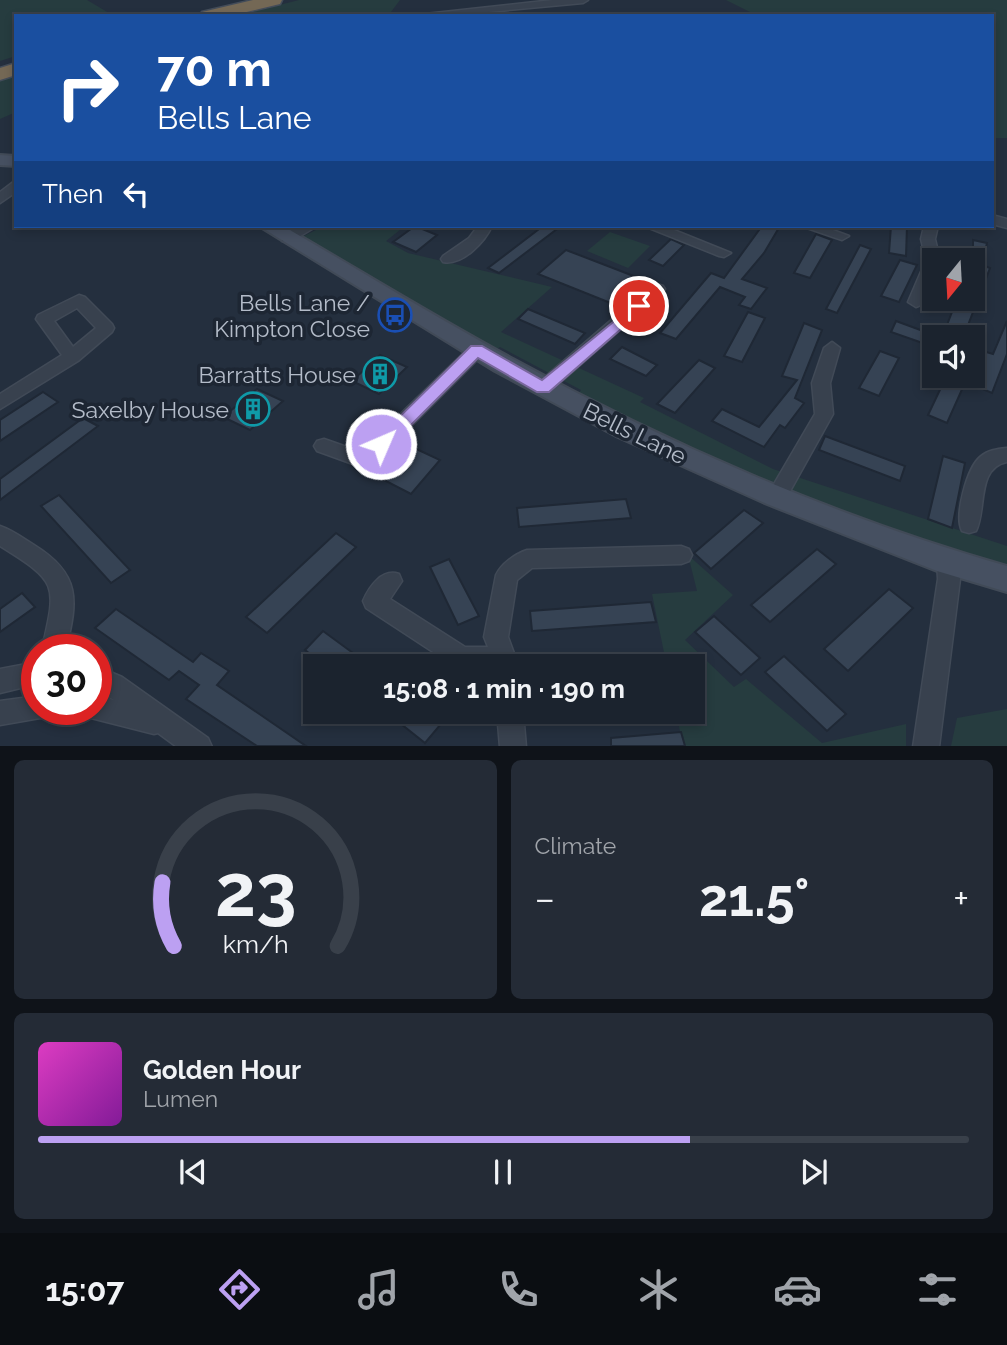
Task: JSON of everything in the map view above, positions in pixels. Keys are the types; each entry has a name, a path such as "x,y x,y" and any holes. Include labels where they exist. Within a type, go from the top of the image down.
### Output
{"highway":[{"path":"202,14 249,0"},
{"path":"202,14 274,0"}],"street":[{"path":"433,14 583,0"},
{"path":"0,198 14,186"},
{"path":"278,232 299,228"},
{"path":"448,259 468,247 482,234 484,228"},
{"path":"656,228 724,253"},
{"path":"815,228 842,236"},
{"path":"916,302 933,260 929,239 931,228"},
{"name":"Bells Lane","path":"278,232 543,388 627,430 777,496 948,562 1007,579"},
{"path":"543,388 657,289"},
{"path":"777,496 824,414 821,383 832,348"},
{"path":"324,446 364,461 477,350"},
{"path":"0,403 72,357"},
{"path":"969,525 980,467 990,458 1007,455"},
{"path":"0,535 42,561 58,575 64,591 65,611 58,634"},
{"path":"503,654 496,637 507,575 527,559 681,555"},
{"path":"926,746 950,579 948,562"},
{"path":"391,581 374,601 455,654"},
{"path":"0,681 21,676"},
{"path":"112,685 197,746"},
{"path":"0,713 21,708"},
{"path":"112,712 164,724"},
{"path":"511,724 513,746"}],"green space":[{"path":"0,0 87,0 111,14 14,14 14,57 0,61"},
{"path":"299,0 400,0 391,12 386,14 244,14"},
{"path":"726,0 1007,0 1007,138 994,138 994,14 754,14"},
{"path":"14,74 14,113 0,119 0,78"},
{"path":"320,228 402,228 386,241 408,253 552,287 501,332 644,398 640,402 773,469 1007,546 1007,567 807,500 576,397 581,390 500,347 492,352 305,242 304,236"},
{"path":"610,232 650,246 628,268 587,251"},
{"path":"688,555 733,595 685,640 700,654 664,654 652,594 697,591"},
{"path":"705,659 734,687 746,679 822,743 906,724 906,746 683,746 678,724 705,724"},
{"path":"1007,709 1007,746 951,746 957,718"}],"building":[{"path":"412,228 437,235 416,252 393,242"},
{"path":"540,228 558,228 499,273 488,268"},
{"path":"761,228 779,228 764,253 742,279 767,288 751,309 739,305 745,297 720,287 676,339 660,333 711,273 724,278"},
{"path":"891,228 907,228 906,256 889,253"},
{"path":"816,234 832,240 810,278 794,273"},
{"path":"671,239 684,245 663,266 649,260"},
{"path":"973,240 987,243 985,252 985,248 973,248"},
{"path":"860,245 871,249 837,313 826,309"},
{"path":"566,250 644,280 618,306 538,274"},
{"path":"900,260 917,265 899,302 881,296"},
{"path":"985,266 990,268 985,281"},
{"path":"528,309 585,333 575,344 518,319"},
{"path":"748,312 765,318 742,362 724,356"},
{"path":"952,312 973,312 968,325 947,325"},
{"path":"896,321 922,331 922,343 891,332"},
{"path":"1007,321 1007,354 992,393 980,388 985,388 985,352 993,354"},
{"path":"804,323 822,330 795,398 804,403 785,428 780,425 764,447 712,421 722,409 759,427 797,380 782,376"},
{"path":"622,347 657,365 646,376 610,359"},
{"path":"880,351 899,358 879,396 859,388"},
{"name":"Barratts House","path":"380,355 407,367 379,394 352,381"},
{"path":"699,360 715,368 675,413 657,404"},
{"path":"941,388 963,388 947,423 928,415"},
{"name":"Saxelby House","path":"257,389 283,401 250,430 223,417"},
{"path":"43,392 58,402 0,441 0,420"},
{"path":"83,418 98,426 0,500 0,479"},
{"path":"825,436 905,466 900,481 819,450"},
{"path":"410,446 440,460 411,494 380,478"},
{"path":"943,456 965,463 952,528 928,519"},
{"path":"59,495 130,570 111,583 41,506"},
{"path":"626,499 631,518 519,527 517,508"},
{"path":"744,510 763,523 711,569 694,553"},
{"path":"336,533 356,547 267,633 246,617"},
{"path":"817,549 836,564 770,622 751,605"},
{"path":"449,559 479,616 458,625 430,567"},
{"path":"889,589 913,608 848,671 824,649"},
{"path":"22,593 35,607 0,632 0,609"},
{"path":"651,602 656,622 532,631 530,611"},
{"path":"116,609 193,662 201,653 229,671 217,685 306,746 257,746 186,699 199,685 179,671 169,680 112,640 112,634 104,634 95,628"},
{"path":"714,616 760,658 741,675 695,632"},
{"path":"323,631 354,654 310,654 305,650"},
{"path":"784,656 846,714 827,731 765,672"},
{"path":"401,724 441,724 425,743"},
{"path":"681,732 685,746 611,746 611,738"}],"place":[{"name":"Bells Lane / Kimpton Close","path":"395,315"},
{"name":"Barratts House","path":"380,374"},
{"name":"Saxelby House","path":"253,409"}],"route":[{"path":"381,444 477,350 543,388 639,306"}]}
